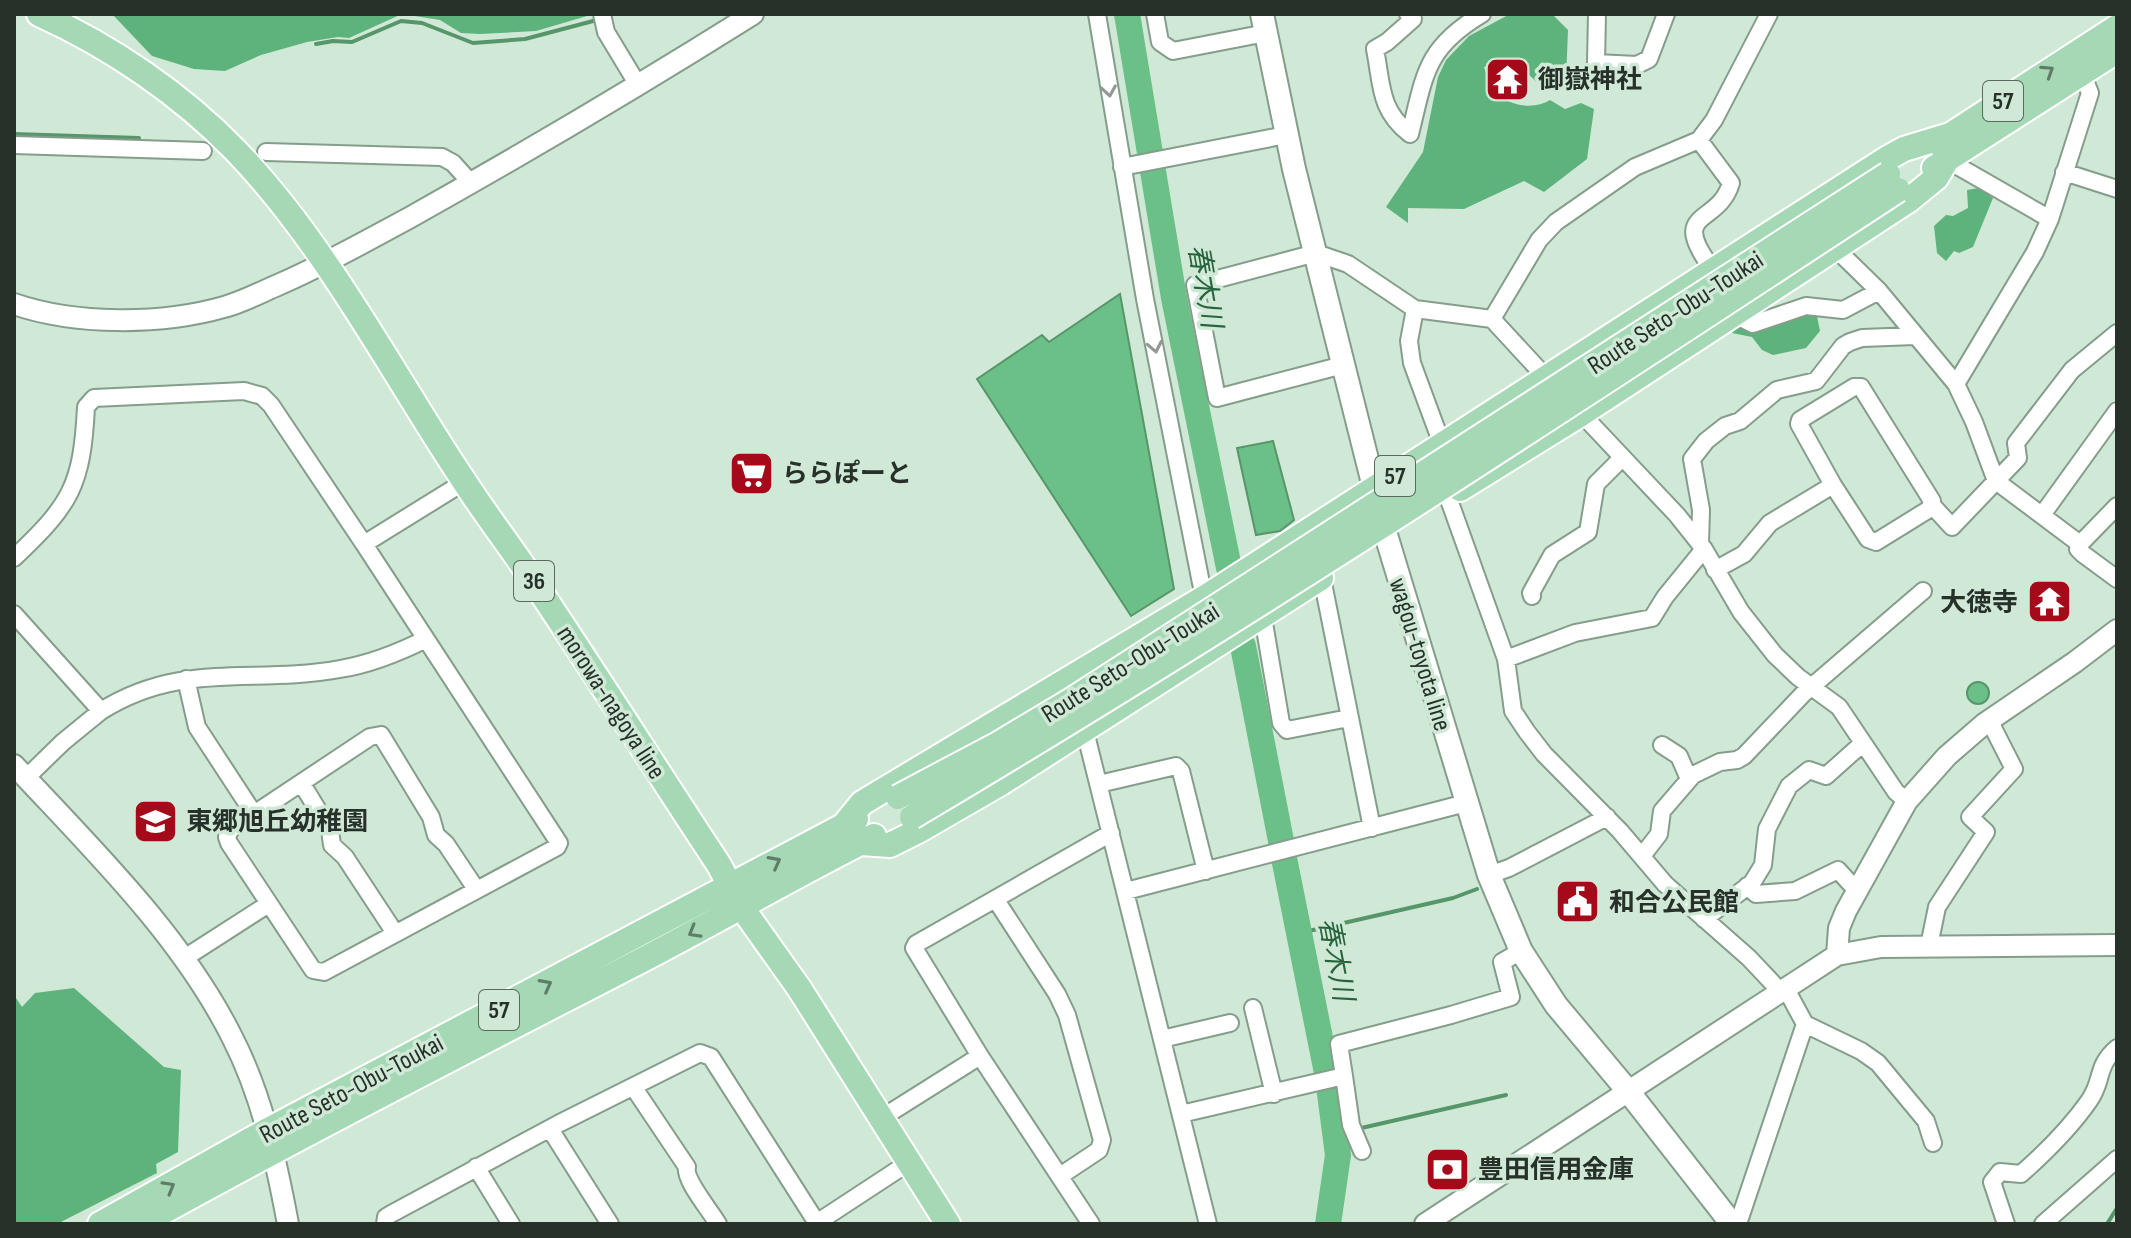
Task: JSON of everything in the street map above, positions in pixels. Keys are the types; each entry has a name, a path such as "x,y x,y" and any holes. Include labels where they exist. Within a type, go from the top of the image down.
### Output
{"main road":[{"name":"morowa-nagoya line","path":"39,14 139,71 209,125 257,175 325,264 464,482 533,580 735,896 799,988 948,1224"},
{"name":"wagou-toyota line","path":"1264,24 1286,135 1386,535 1489,875 1521,951 1556,1005 1735,1224"},
{"name":"Route Seto-Obu-Toukai","path":"100,1224 270,1140 1070,723 1231,622 1893,182 1950,135 2117,27"},
{"name":"Route Seto-Obu-Toukai","path":"1893,182 1947,160 2117,51"},
{"name":"57","path":"1947,160 1936,178 1909,200 1581,414 1386,535 1001,783 890,845 852,834 862,803 1207,596 1904,149 1950,135"},
{"name":"Route Seto-Obu-Toukai","path":"141,1224 270,1140"}],"street":[{"path":"602,14 606,32 638,85"},
{"path":"15,306 43,313 98,319 170,316 223,308 325,264 471,183 753,14"},
{"path":"1097,14 1128,166 1181,479 1216,646"},
{"path":"1155,14 1160,42 1173,51 1264,24"},
{"path":"1408,14 1413,19 1375,49 1386,110 1410,134 1426,68 1456,30 1482,14"},
{"path":"1597,14 1596,63 1637,65 1649,59 1666,14"},
{"path":"1492,319 1539,240 1556,222 1605,191 1635,167 1699,140 1714,120 1769,14"},
{"path":"1956,384 2006,303 2050,219 2090,93 2082,73"},
{"path":"1128,166 1286,135"},
{"path":"1699,140 1731,183 1727,195 1696,221 1693,235 1698,249 1713,270"},
{"path":"14,145 203,151"},
{"path":"266,152 442,157 453,163 471,183"},
{"path":"1947,160 2050,219"},
{"path":"2064,172 2117,189"},
{"path":"1835,248 1879,291 1956,384 1997,482 2080,544"},
{"path":"1343,365 1217,398 1195,285 1316,253 1348,264 1415,309 1492,319 1677,515 1702,546 1741,612 1775,655 1839,707 1896,792 1907,801"},
{"path":"1737,311 1743,319 1753,324 1806,306 1843,310 1879,291"},
{"path":"1415,309 1409,341 1412,363 1443,447"},
{"path":"1931,504 1931,508 1876,542 1868,539 1833,485 1799,424 1800,420 1854,387 1861,387 1931,504 1952,527 2018,458 2016,443 2072,370 2117,333"},
{"path":"1506,659 1575,633 1652,618 1702,546 1701,510 1692,459 1706,441 1725,426 1740,421 1777,390 1816,381 1843,346 1850,342 1862,338 1915,336"},
{"path":"14,558 57,515 71,491 83,455 86,407 91,399 244,391 262,396 364,544 558,840 557,847 317,973 267,905 227,837 230,830 370,737 381,735 431,817 436,835 446,844 476,889"},
{"path":"2042,515 2117,411"},
{"path":"1532,596 1552,555 1588,532 1596,484 1622,458"},
{"path":"364,544 464,482"},
{"path":"1715,570 1744,554 1770,523 1833,485"},
{"path":"1448,497 1506,659 1513,711 1544,754 1607,817 1665,884 1784,990 1805,1024 1861,1051 1878,1063 1926,1121 1933,1143"},
{"path":"2117,506 2078,549 2117,579"},
{"path":"1322,578 1372,828"},
{"path":"1642,856 1659,834 1662,811 1689,779 1720,762 1744,756 1812,687 1923,591"},
{"path":"14,614 101,711"},
{"path":"1263,617 1281,723 1287,730 1349,718"},
{"path":"1837,955 1839,928 1907,801 1947,756 1989,720 2117,630"},
{"path":"288,1224 270,1140 233,1038 212,1000 183,959 98,857 20,771 101,711 146,688 186,679 338,670 376,661 426,639"},
{"path":"186,679 197,727 254,814"},
{"path":"1072,679 1208,1224"},
{"path":"1929,946 1937,907 1986,832 1970,817 2014,769 1989,720"},
{"path":"1704,919 1747,886 1763,865 1767,829 1789,786 1809,770 1826,776 1863,743"},
{"path":"1662,745 1679,756 1689,779"},
{"path":"1099,784 1176,766 1181,771 1206,871"},
{"path":"302,784 330,830 332,845 345,857 395,933"},
{"path":"1126,891 1466,803"},
{"path":"1489,875 1509,868 1607,817"},
{"path":"1091,1224 980,1056 914,948 916,944 1111,833"},
{"path":"1747,886 1756,894 1795,891 1838,870 1857,891"},
{"path":"996,900 1057,994 1067,1015 1102,1140 1099,1150 1060,1176"},
{"path":"183,959 267,905"},
{"path":"1425,1224 1837,955 1881,947 2117,945"},
{"path":"1362,1151 1351,1125 1339,1044 1511,997 1502,962 1521,951"},
{"path":"1253,1008 1274,1094"},
{"path":"1162,1039 1230,1023"},
{"path":"1735,1224 1805,1024"},
{"path":"2006,1224 1992,1182 2000,1172 2021,1174 2062,1135 2098,1085 2106,1057 2117,1048"},
{"path":"385,1224 386,1217 476,1167 700,1053 711,1057 816,1223 908,1163"},
{"path":"880,1119 980,1056"},
{"path":"1181,1114 1344,1076"},
{"path":"634,1088 687,1167 685,1175 718,1224"},
{"path":"550,1129 610,1224"},
{"path":"2043,1224 2117,1159"},
{"path":"476,1167 511,1224"}],"shaded area":[{"path":"112,14 402,14 349,38 307,42 261,55 225,71 194,69 152,56"},
{"path":"402,14 594,14 536,31 480,34 461,33 440,20"},
{"path":"1510,14 1552,14 1568,30 1566,80 1539,84 1510,58 1484,67 1490,83 1500,96 1518,104 1532,106 1550,100 1565,109 1581,103 1594,109 1587,159 1544,192 1524,181 1464,209 1408,208 1408,223 1386,207 1423,152 1438,77 1446,60 1469,36"},
{"path":"1979,188 1993,198 1973,247 1959,253 1954,251 1946,261 1937,253 1934,226 1946,215 1953,216 1968,208 1967,190"},
{"path":"1120,294 1174,589 1131,616 977,379 1042,335 1049,342"},
{"path":"1816,311 1820,331 1806,348 1773,355 1762,350 1752,337 1732,333 1739,325"},
{"path":"1273,441 1294,520 1280,531 1256,535 1237,448"},
{"path":"1974,682 1982,682 1989,693 1982,704 1974,704 1967,697 1967,689"},
{"path":"74,988 164,1067 181,1070 178,1152 156,1164 157,1173 57,1224 14,1224 14,995 22,1007 35,993"}],"waterway":[{"name":"春木川","path":"1127,14 1174,298 1229,568"},
{"path":"316,44 352,42 401,21 422,23 473,43 525,39 597,20"},
{"path":"14,134 139,138"},
{"name":"春木川","path":"1243,646 1282,846"},
{"name":"春木川","path":"1284,858 1327,1073"},
{"path":"1300,933 1453,898 1477,889"},
{"name":"春木川","path":"1328,1224 1338,1155 1329,1086"},
{"path":"1357,1129 1506,1095"},
{"path":"1334,1128 1348,1129"},
{"path":"2107,1224 2117,1208"}],"place":[{"name":"御嶽神社","path":"1507,79"},
{"name":"ららぽーと","path":"751,473"},
{"name":"大徳寺","path":"2049,602"},
{"name":"東郷旭丘幼稚園","path":"155,821"},
{"name":"和合公民館","path":"1578,902"},
{"name":"豊田信用金庫","path":"1447,1169"}]}
